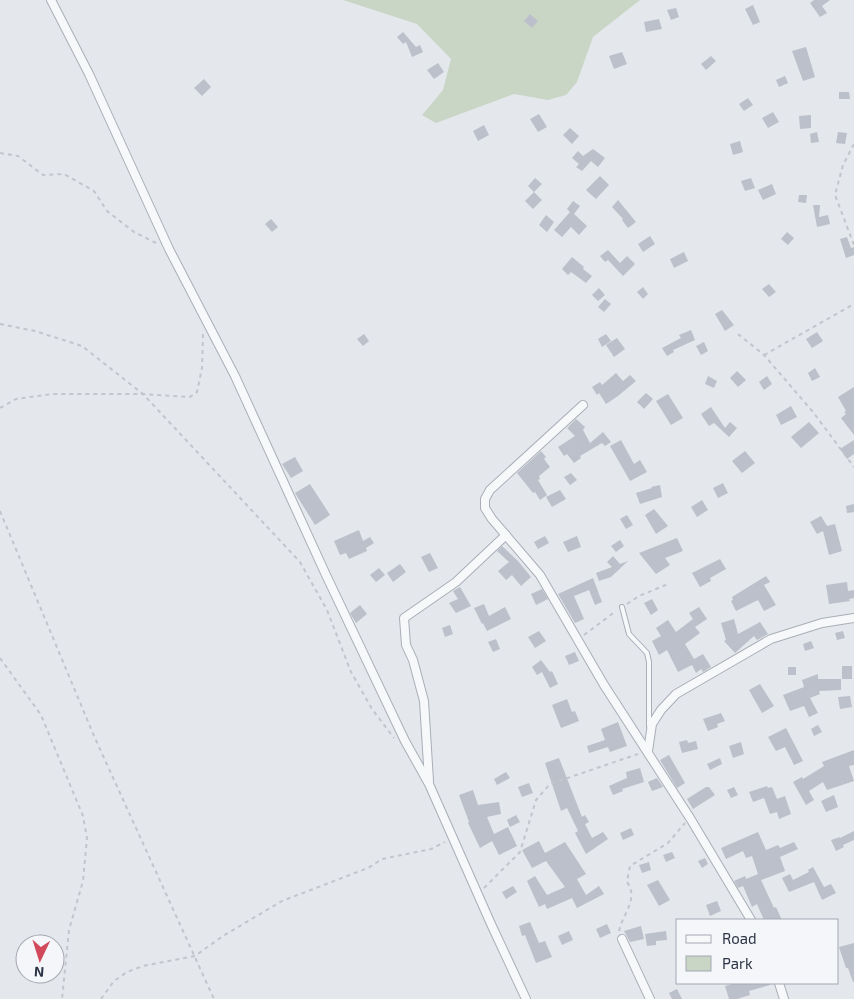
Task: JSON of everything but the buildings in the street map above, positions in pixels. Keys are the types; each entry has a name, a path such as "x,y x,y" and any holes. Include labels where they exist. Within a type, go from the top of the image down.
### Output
{"street":[{"path":"51,0 90,74 169,249 235,376 326,575 405,741 429,784 526,999"},
{"path":"583,406 490,490 485,500 485,508 540,575 604,684 690,818 749,919"},
{"path":"429,784 424,701 413,660 406,645 404,618 456,582 506,535"},
{"path":"648,751 652,724 661,710 676,694 771,639 822,622 854,618"},
{"path":"622,939 650,999"},
{"path":"779,984 784,999"}],"lane":[{"path":"622,607 629,634 647,654 649,662 649,736"}],"path":[{"path":"854,144 843,165 835,195 854,244"},
{"path":"0,153 18,156 43,175 64,174 94,192 107,211 134,232 169,249"},
{"path":"764,355 854,304"},
{"path":"0,324 35,330 82,346 143,394 300,562 327,610 351,672 372,709 394,738 405,741"},
{"path":"0,408 16,399 52,394 143,394 190,397 197,392 202,368 203,333"},
{"path":"738,334 764,355 813,412 854,467"},
{"path":"0,511 94,736 214,999"},
{"path":"0,658 41,715 83,816 87,838 83,881 69,930 62,999"},
{"path":"479,894 520,852 536,800 550,784 648,751"},
{"path":"622,939 619,936 620,928 632,898 632,889 626,882 630,866 668,843 690,818"},
{"path":"101,999 114,982 127,972 143,966 195,956 223,936 282,901 368,868 382,859 431,849 454,838"}],"green space":[{"path":"343,0 640,0 593,37 577,82 566,95 548,100 514,94 436,123 422,115 443,90 451,59 417,24"}]}
